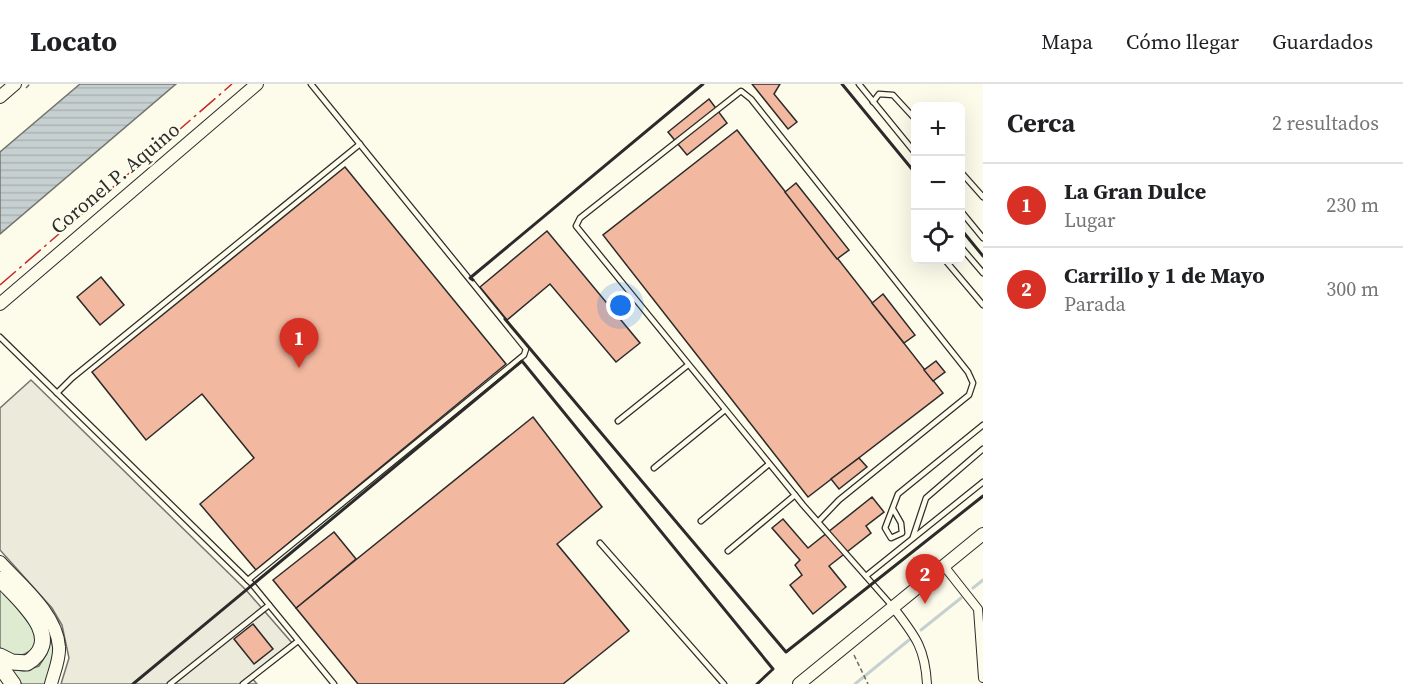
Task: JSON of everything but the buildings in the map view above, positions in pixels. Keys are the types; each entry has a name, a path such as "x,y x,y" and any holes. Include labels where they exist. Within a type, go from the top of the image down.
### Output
{"highway":[{"path":"0,579 38,623 44,638 38,653 27,663 12,662 0,656"},
{"path":"0,666 13,684"}],"street":[{"path":"0,97 15,84"},
{"name":"Coronel P. Aquino","path":"0,304 256,84"},
{"path":"798,684 983,534"},
{"path":"0,562 37,604 56,631 59,654 51,684"},
{"path":"944,566 978,609 983,678"},
{"path":"893,607 918,639 926,658 927,684"}],"lane":[{"path":"248,580 524,355 526,349 311,84"},
{"path":"859,84 911,149"},
{"path":"818,522 839,500 969,395 973,383 968,372 751,99 741,91 641,167 576,222 580,233 769,464 818,522 893,607"},
{"path":"873,102 879,94 893,95 911,115"},
{"path":"57,393 72,378 360,144"},
{"path":"965,177 983,197"},
{"path":"965,216 983,238"},
{"path":"965,252 983,273"},
{"path":"948,264 983,305"},
{"path":"0,337 248,580 334,684"},
{"path":"618,421 688,365"},
{"path":"654,468 725,410"},
{"path":"893,509 901,523 902,533 891,538 885,528 898,494 983,424"},
{"path":"913,537 926,498 983,449"},
{"path":"701,521 769,464"},
{"path":"866,576 983,482"},
{"path":"728,551 795,495"},
{"path":"600,543 724,684"},
{"path":"170,684 269,604"},
{"path":"243,684 298,640"}],"path":[{"path":"853,655 868,683"}],"green space":[{"path":"0,569 50,629 54,654 46,684 22,684 10,669 24,671 39,666 47,652 50,639 47,628"},
{"path":"0,586 35,631 35,647 22,655 14,656 0,648"}],"shaded area":[{"path":"80,84 176,84 0,234 0,152"},
{"path":"31,380 246,590 293,644 252,678 257,684 61,684 69,658 62,625 52,608 0,550 0,408"}],"waterway":[{"path":"973,588 983,580"},
{"path":"921,630 961,598"},
{"path":"855,684 909,640"}],"wall":[{"path":"473,280 470,278 703,84"},
{"path":"842,84 911,168"},
{"path":"965,234 983,256"},
{"path":"505,319 786,652 983,496"},
{"path":"133,684 522,361 773,669 757,684"}],"power":[{"path":"0,285 232,84"}],"place":[{"name":"La Gran Dulce","path":"299,368"},
{"name":"Carrillo y 1 de Mayo","path":"925,604"}]}
